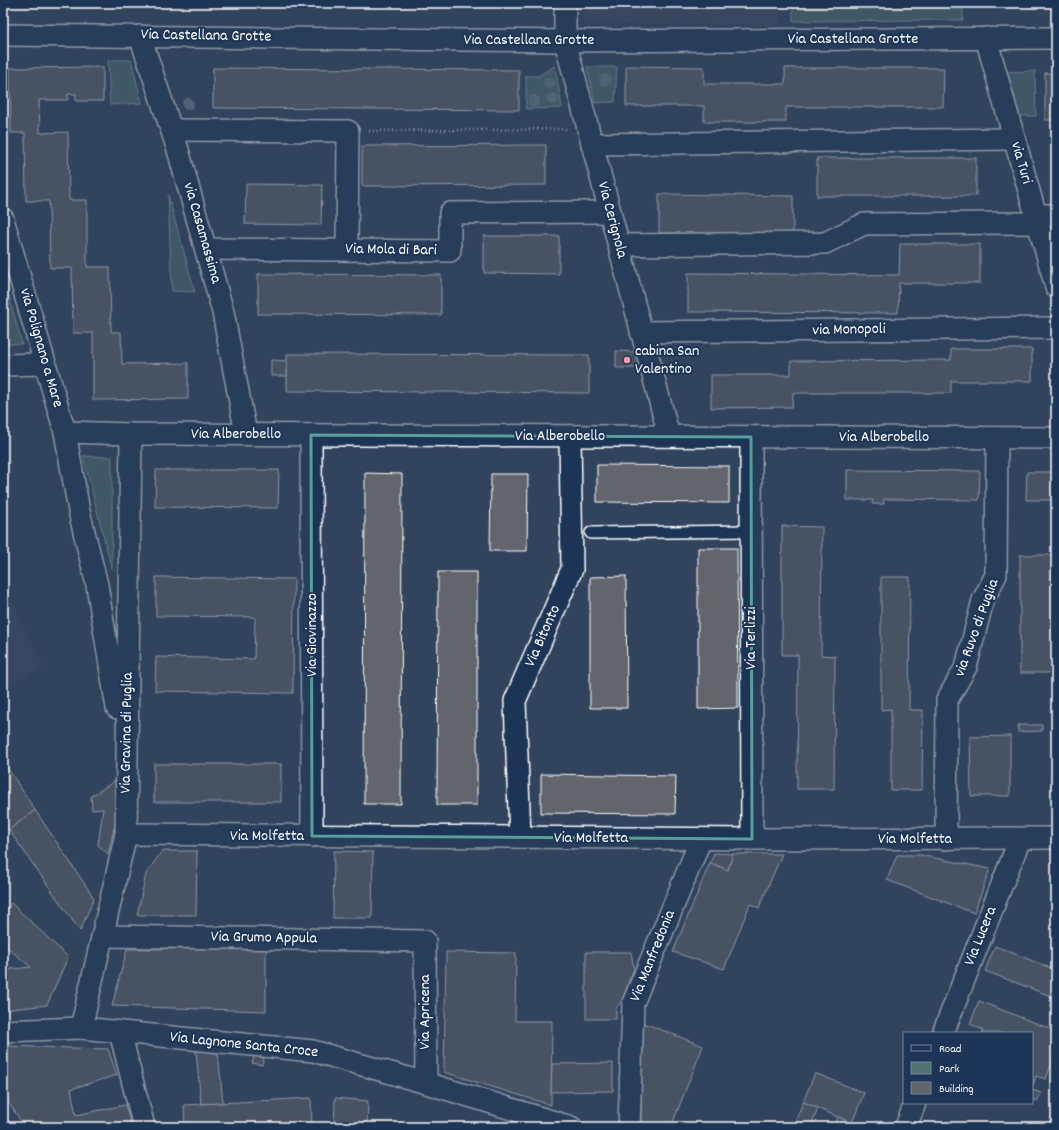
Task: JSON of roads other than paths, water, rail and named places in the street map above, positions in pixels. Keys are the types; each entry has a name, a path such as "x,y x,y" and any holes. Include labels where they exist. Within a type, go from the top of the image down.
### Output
{"street":[{"name":"Via Cerignola","path":"565,3 565,41 669,436"},
{"name":"Via Castellana Grotte","path":"3,35 565,41 1056,38"},
{"name":"via Casamassima","path":"140,36 172,130 224,312 246,434"},
{"name":"via Turi","path":"986,38 1014,139 1043,218 1056,287"},
{"path":"172,130 348,131 347,250"},
{"path":"590,136 1014,139"},
{"name":"Via Mola di Bari","path":"207,249 450,251 450,213 610,212"},
{"path":"618,245 825,243 864,224 1043,218"},
{"name":"via Polignano a Mare","path":"3,219 65,432 79,511 97,585 126,764"},
{"name":"via Monopoli","path":"641,332 1056,328"},
{"path":"3,365 45,364"},
{"name":"Via Alberobello","path":"65,432 131,434 1056,438"},
{"name":"Via Gravina di Puglia","path":"81,1028 126,834 131,434"},
{"name":"Via Giovinazzo","path":"311,434 312,836"},
{"name":"Via Bitonto","path":"520,837 515,701 572,569 570,436"},
{"name":"Via Terlizzi","path":"751,436 750,531 752,839"},
{"name":"via Ruvo di Puglia","path":"946,839 947,700 966,667 983,600 996,575 997,438"},
{"name":"Via Molfetta","path":"126,834 752,839 1056,838"},
{"name":"Via Manfredonia","path":"630,1127 633,1003 701,838"},
{"name":"Via Lucera","path":"943,1032 1020,839"},
{"name":"Via Grumo Appula","path":"102,936 425,941"},
{"name":"Via Apricena","path":"425,941 426,1082"},
{"name":"Via Lagnone Santa Croce","path":"3,1031 81,1028 314,1051 426,1082 571,1127"},
{"path":"120,1032 144,1127"},
{"path":"906,1127 915,1104"}],"lane":[{"path":"591,533 750,531"}],"place":[{"name":"cabina San Valentino","path":"627,360"}]}
